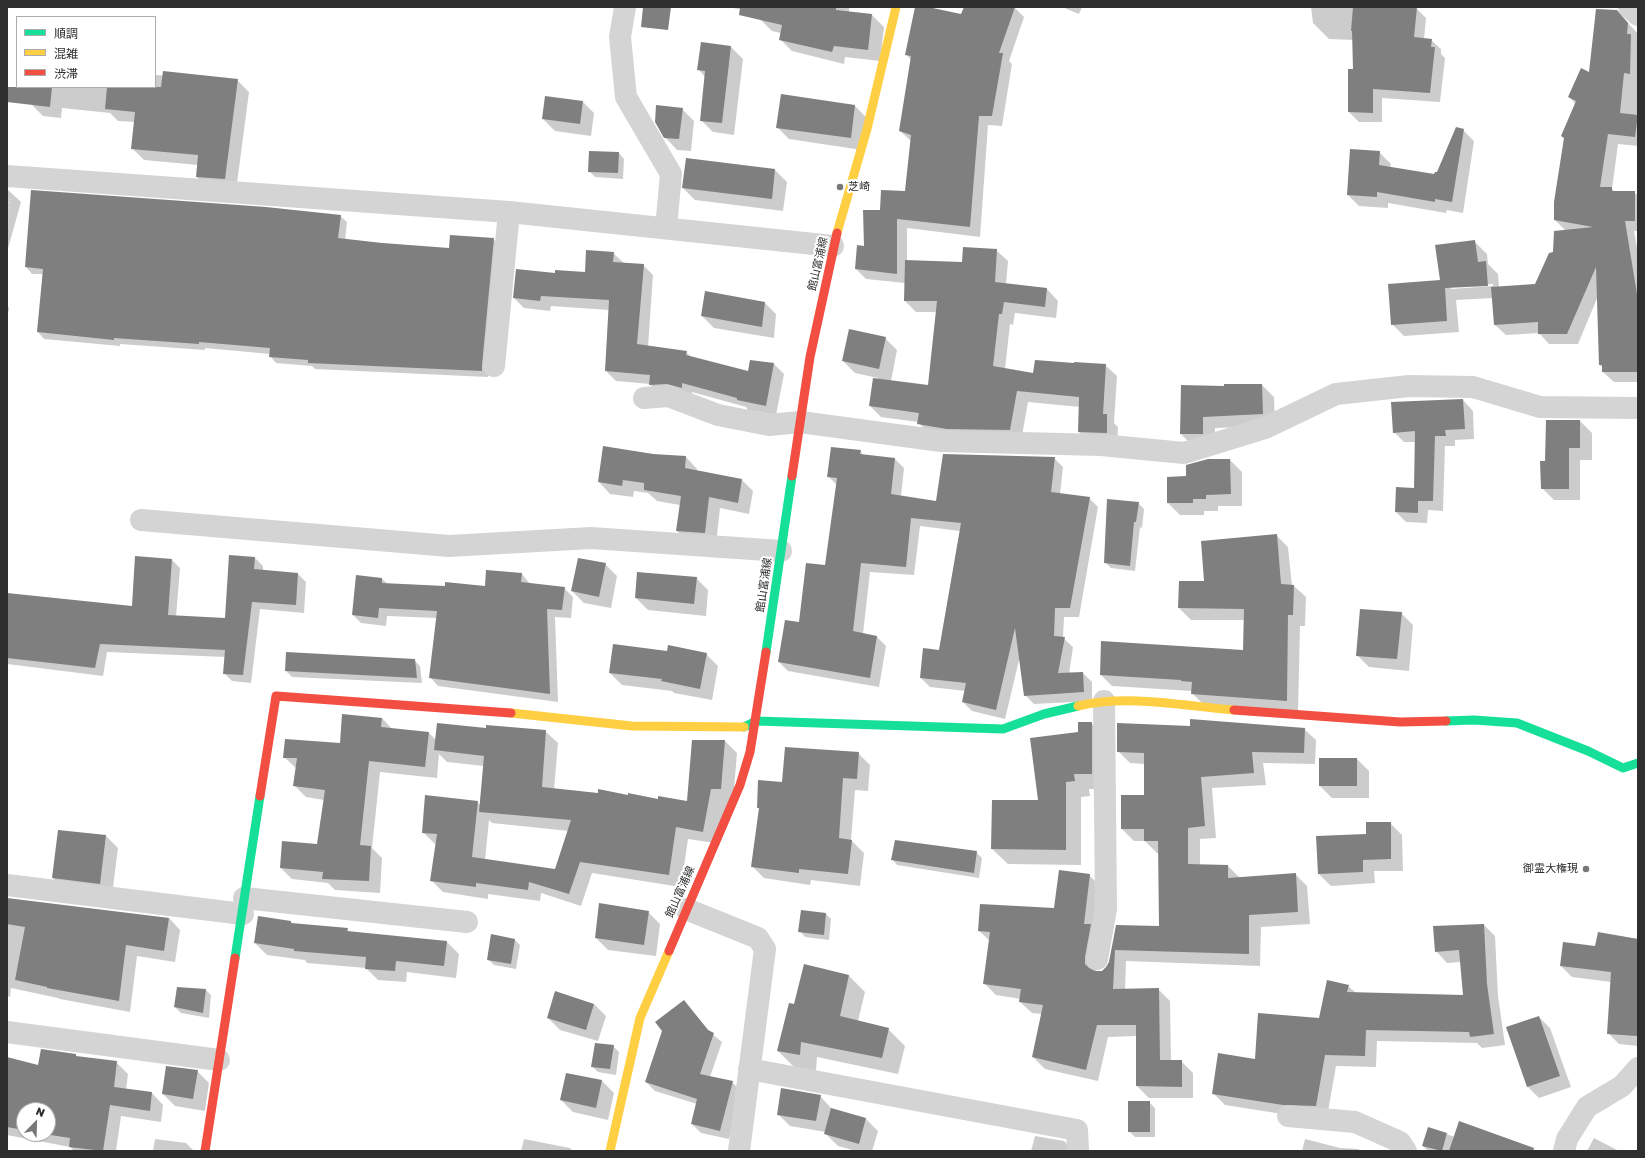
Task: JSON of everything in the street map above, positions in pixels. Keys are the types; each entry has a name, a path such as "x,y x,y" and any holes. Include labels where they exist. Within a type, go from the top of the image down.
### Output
{"street":[{"path":"625,7 620,37 626,97 671,174 666,228"},
{"name":"館山富浦線","path":"610,1151 640,1018 740,785 750,752 756,721 810,357 833,246 866,129 896,7"},
{"path":"1629,7 1638,15"},
{"path":"7,176 509,212 833,246"},
{"path":"494,366 509,212"},
{"path":"644,398 668,396 718,415 769,425 800,422 941,441 1101,445 1184,453 1265,428 1336,394 1409,386 1473,387 1540,407 1638,408"},
{"path":"141,520 449,546 591,538 781,551"},
{"path":"205,1151 276,696 504,712 632,726 742,728 756,721 1003,729 1044,714 1104,701 1131,701 1400,722 1474,720 1517,724 1588,751 1623,768 1638,763"},
{"path":"1097,959 1106,909 1104,701"},
{"path":"7,885 243,906 468,922"},
{"path":"686,909 758,938 765,949 738,1151"},
{"path":"7,1032 219,1060"},
{"path":"1564,1151 1567,1139 1587,1107 1622,1086 1638,1068"},
{"path":"749,1069 1077,1130 1078,1151"},
{"path":"1288,1116 1355,1122 1400,1142 1406,1151"}],"building":[{"path":"643,7 671,7 668,30 641,27"},
{"path":"740,7 836,7 836,10 872,14 868,50 834,46 832,52 779,40 782,25 739,15"},
{"path":"915,7 928,7 961,14 964,7 1015,7 999,53 1003,53 992,116 979,116 970,227 897,219 897,274 855,269 857,245 864,246 863,210 880,210 881,190 905,191 911,135 899,131 911,56 905,55"},
{"path":"1353,7 1417,7 1414,37 1432,39 1431,47 1435,47 1430,93 1373,89 1373,113 1348,112 1348,69 1353,69 1351,31"},
{"path":"1596,9 1617,10 1628,23 1627,34 1631,34 1630,74 1624,73 1620,113 1638,115 1635,137 1608,134 1600,187 1612,187 1612,191 1635,191 1635,221 1625,221 1638,300 1638,372 1602,372 1602,365 1599,365 1596,267 1567,334 1538,334 1538,322 1494,325 1491,287 1535,284 1549,253 1553,252 1554,231 1593,227 1554,220 1554,202 1564,138 1561,136 1576,101 1568,97 1581,68 1589,72"},
{"path":"701,42 731,46 722,123 700,121 705,71 697,70"},
{"path":"163,71 238,79 225,179 196,177 198,155 131,149 135,112 105,109 107,88 161,87"},
{"path":"7,87 52,88 50,107 7,102"},
{"path":"781,94 855,105 851,138 776,128"},
{"path":"545,96 583,101 580,124 542,119"},
{"path":"656,105 683,108 679,139 664,138 655,122"},
{"path":"1456,127 1464,129 1452,202 1435,199 1435,202 1377,192 1377,197 1347,195 1350,149 1380,151 1379,165 1434,174 1437,172"},
{"path":"589,151 619,152 618,173 588,172"},
{"path":"686,158 775,169 772,199 682,188"},
{"path":"31,190 266,207 341,215 338,238 382,243 449,248 450,235 494,238 482,371 308,363 308,360 269,357 270,348 199,342 199,344 114,338 114,340 37,332 43,269 25,267"},
{"path":"1475,240 1478,262 1486,261 1488,286 1445,288 1447,321 1391,325 1388,284 1440,280 1435,245"},
{"path":"963,247 997,249 995,282 1047,288 1045,307 1004,302 1002,314 999,314 993,366 1033,373 1035,360 1106,364 1103,414 1107,414 1107,433 1078,432 1079,397 1017,391 1010,430 947,429 917,424 919,413 869,406 873,378 928,385 937,301 904,301 905,260 962,262"},
{"path":"586,250 614,252 613,262 644,264 637,344 687,351 686,355 748,371 750,360 774,363 766,406 737,400 737,398 682,383 682,388 667,384 649,385 650,375 605,371 609,300 541,296 540,301 513,298 516,269 555,273 555,270 585,272"},
{"path":"705,291 765,302 762,327 701,316"},
{"path":"849,329 886,337 879,369 842,361"},
{"path":"1224,384 1262,384 1263,414 1203,417 1203,434 1180,434 1181,385 1224,386"},
{"path":"1463,399 1465,429 1445,430 1446,436 1435,436 1433,501 1418,501 1418,513 1395,512 1396,487 1414,488 1415,431 1393,433 1391,402"},
{"path":"1546,420 1580,420 1580,448 1569,448 1569,489 1541,489 1540,461 1545,461"},
{"path":"603,446 653,454 686,456 685,468 742,479 738,503 709,497 705,533 676,531 681,496 644,490 644,483 623,480 622,486 598,482"},
{"path":"831,447 861,450 860,454 895,458 891,494 936,501 943,454 1055,457 1051,492 1090,497 1070,608 1055,608 1054,636 1065,637 1058,673 1083,672 1084,692 1024,696 1015,628 996,710 962,702 966,683 920,678 923,648 939,650 961,523 911,518 906,567 861,563 853,631 877,636 870,678 778,662 785,620 799,622 806,563 825,565 837,478 827,477"},
{"path":"1208,459 1230,459 1231,494 1206,495 1206,499 1193,499 1193,503 1167,503 1167,477 1186,476 1186,465"},
{"path":"1107,499 1139,502 1136,522 1134,522 1130,566 1104,563"},
{"path":"1277,534 1281,584 1294,585 1293,615 1288,615 1287,701 1191,694 1192,682 1100,675 1101,641 1243,650 1244,609 1178,608 1179,581 1204,581 1201,541"},
{"path":"229,555 255,557 254,569 298,573 296,605 252,602 243,675 223,674 225,650 100,644 95,668 7,658 7,593 132,606 135,556 172,559 168,615 225,618"},
{"path":"578,558 606,563 599,597 571,591"},
{"path":"486,570 522,573 521,582 565,587 562,610 547,609 550,694 429,678 437,611 379,608 378,618 352,615 356,575 382,578 382,583 445,586 445,582 485,586"},
{"path":"637,572 697,577 694,604 635,598"},
{"path":"1360,609 1402,612 1397,659 1356,656"},
{"path":"613,644 667,651 668,645 707,653 700,689 661,681 662,679 609,673"},
{"path":"286,652 415,659 417,678 285,671"},
{"path":"342,714 382,718 381,727 429,732 425,767 369,761 360,845 371,846 369,881 322,879 323,872 280,868 282,841 317,844 325,790 293,786 297,758 283,758 285,739 340,743"},
{"path":"1190,719 1305,728 1304,753 1252,752 1254,773 1201,777 1205,826 1188,828 1188,864 1228,865 1228,878 1296,873 1298,912 1249,915 1249,954 1115,950 1113,989 1159,988 1160,1060 1182,1060 1182,1087 1136,1086 1136,1025 1097,1025 1086,1070 1032,1057 1043,1005 1019,1002 1021,989 983,984 990,932 978,931 980,904 1054,908 1059,870 1090,874 1084,924 1091,924 1085,964 1095,971 1102,971 1109,962 1116,925 1159,926 1158,841 1144,841 1144,829 1121,829 1121,795 1144,795 1144,753 1117,752 1117,723 1190,726"},
{"path":"1078,722 1092,722 1092,774 1074,774 1075,781 1066,782 1066,850 991,849 992,800 1038,800 1030,738 1078,732"},
{"path":"437,723 486,728 486,725 546,730 542,787 598,793 598,789 628,795 628,793 658,799 658,796 687,801 692,740 725,740 721,789 711,789 703,832 676,827 669,875 580,862 569,894 529,882 528,890 476,883 476,887 430,881 437,834 422,833 425,795 478,801 472,857 555,869 571,820 479,812 484,756 434,750"},
{"path":"785,747 859,752 857,779 843,778 839,838 852,840 848,874 799,869 799,873 751,867 759,808 757,808 758,780 782,782"},
{"path":"1319,758 1357,758 1357,786 1319,786"},
{"path":"1366,822 1391,822 1391,859 1363,860 1363,872 1318,874 1316,836 1366,834"},
{"path":"58,830 106,835 100,884 52,878"},
{"path":"895,840 977,851 974,873 891,860"},
{"path":"7,898 169,918 164,951 126,945 119,1001 47,988 15,980 25,927 7,924"},
{"path":"599,903 649,911 644,945 595,938"},
{"path":"801,910 826,913 824,935 798,932"},
{"path":"258,916 291,921 291,923 348,928 347,931 447,941 444,966 396,961 395,971 365,969 366,957 294,951 294,949 254,943"},
{"path":"1484,924 1487,984 1494,1034 1470,1037 1469,1032 1366,1030 1365,1056 1325,1055 1316,1106 1283,1105 1212,1094 1218,1053 1255,1059 1258,1013 1319,1018 1327,980 1349,985 1347,992 1463,995 1459,950 1435,952 1433,926"},
{"path":"1598,932 1638,939 1637,1036 1607,1034 1611,972 1560,966 1563,942 1595,946"},
{"path":"491,934 515,939 511,964 487,960"},
{"path":"804,964 849,975 840,1016 889,1028 882,1058 801,1042 800,1055 777,1051 789,1003 794,1004"},
{"path":"177,987 206,989 203,1013 174,1007"},
{"path":"555,991 594,1004 586,1030 547,1018"},
{"path":"684,1000 708,1030 714,1033 700,1074 733,1081 720,1131 691,1124 697,1099 645,1082 662,1031 655,1022"},
{"path":"1539,1016 1560,1076 1527,1087 1506,1027"},
{"path":"595,1043 614,1045 610,1069 591,1067"},
{"path":"41,1049 76,1054 76,1056 117,1061 114,1087 152,1092 150,1111 110,1105 103,1151 69,1147 70,1138 56,1136 56,1102 16,1102 16,1129 7,1127 7,1057 38,1065"},
{"path":"166,1066 198,1070 193,1099 162,1094"},
{"path":"566,1073 602,1080 596,1108 560,1100"},
{"path":"781,1088 821,1095 816,1121 777,1115"},
{"path":"1128,1101 1150,1101 1150,1132 1128,1132"},
{"path":"831,1108 866,1118 859,1144 824,1134"},
{"path":"1459,1121 1534,1148 1533,1151 1449,1151"},
{"path":"1428,1127 1447,1133 1442,1151 1422,1146"}],"traffic: fast":[{"path":"766,652 792,476"},
{"path":"744,727 756,721 1003,729 1044,714 1078,706"},
{"path":"1446,721 1474,720 1517,723 1588,751 1623,768 1638,763"},
{"path":"235,958 260,796"}],"traffic: slow":[{"path":"837,233 867,129 896,7"},
{"path":"1078,706 1117,701 1136,701 1234,710"},
{"path":"511,713 632,726 744,727"},
{"path":"610,1151 640,1018 669,951"}],"traffic: jam":[{"path":"792,476 810,357 837,233"},
{"path":"669,951 740,785 750,752 766,652"},
{"path":"260,796 276,696 511,713"},
{"path":"1234,710 1400,722 1446,721"},
{"path":"205,1151 235,958"}],"place":[{"name":"芝崎","path":"840,187"},
{"name":"御霊大権現","path":"1586,869"}]}
